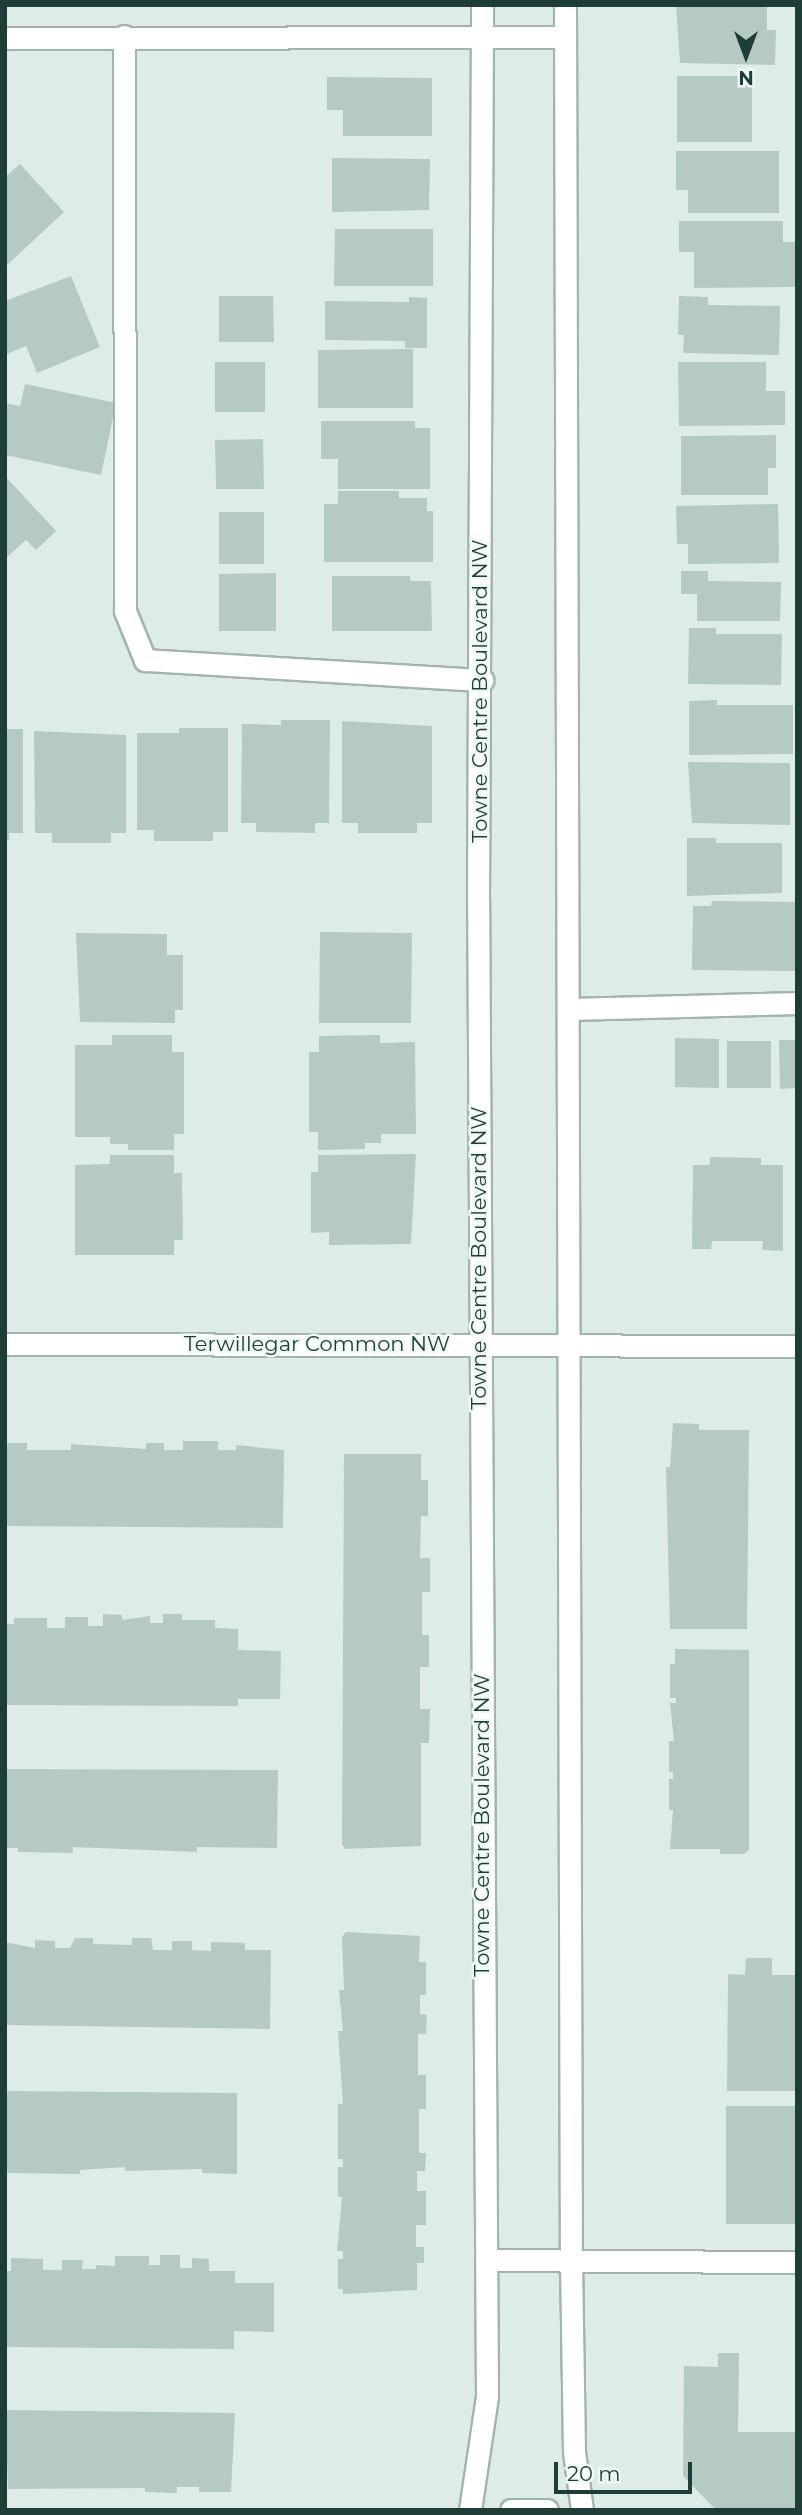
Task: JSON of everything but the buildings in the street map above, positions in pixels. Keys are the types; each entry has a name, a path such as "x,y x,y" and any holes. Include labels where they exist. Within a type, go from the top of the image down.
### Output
{"street":[{"name":"Towne Centre Boulevard NW","path":"470,2510 487,2396 479,1344 482,5"},
{"path":"565,5 572,1344 571,2260 574,2452 582,2510"},
{"path":"124,36 125,611 145,660 482,680"},
{"path":"5,38 565,37"},
{"path":"570,1009 797,1003"},
{"name":"Terwillegar Common NW","path":"5,1344 797,1346"},
{"path":"487,2260 797,2262"},
{"path":"511,2510 547,2510"}]}
